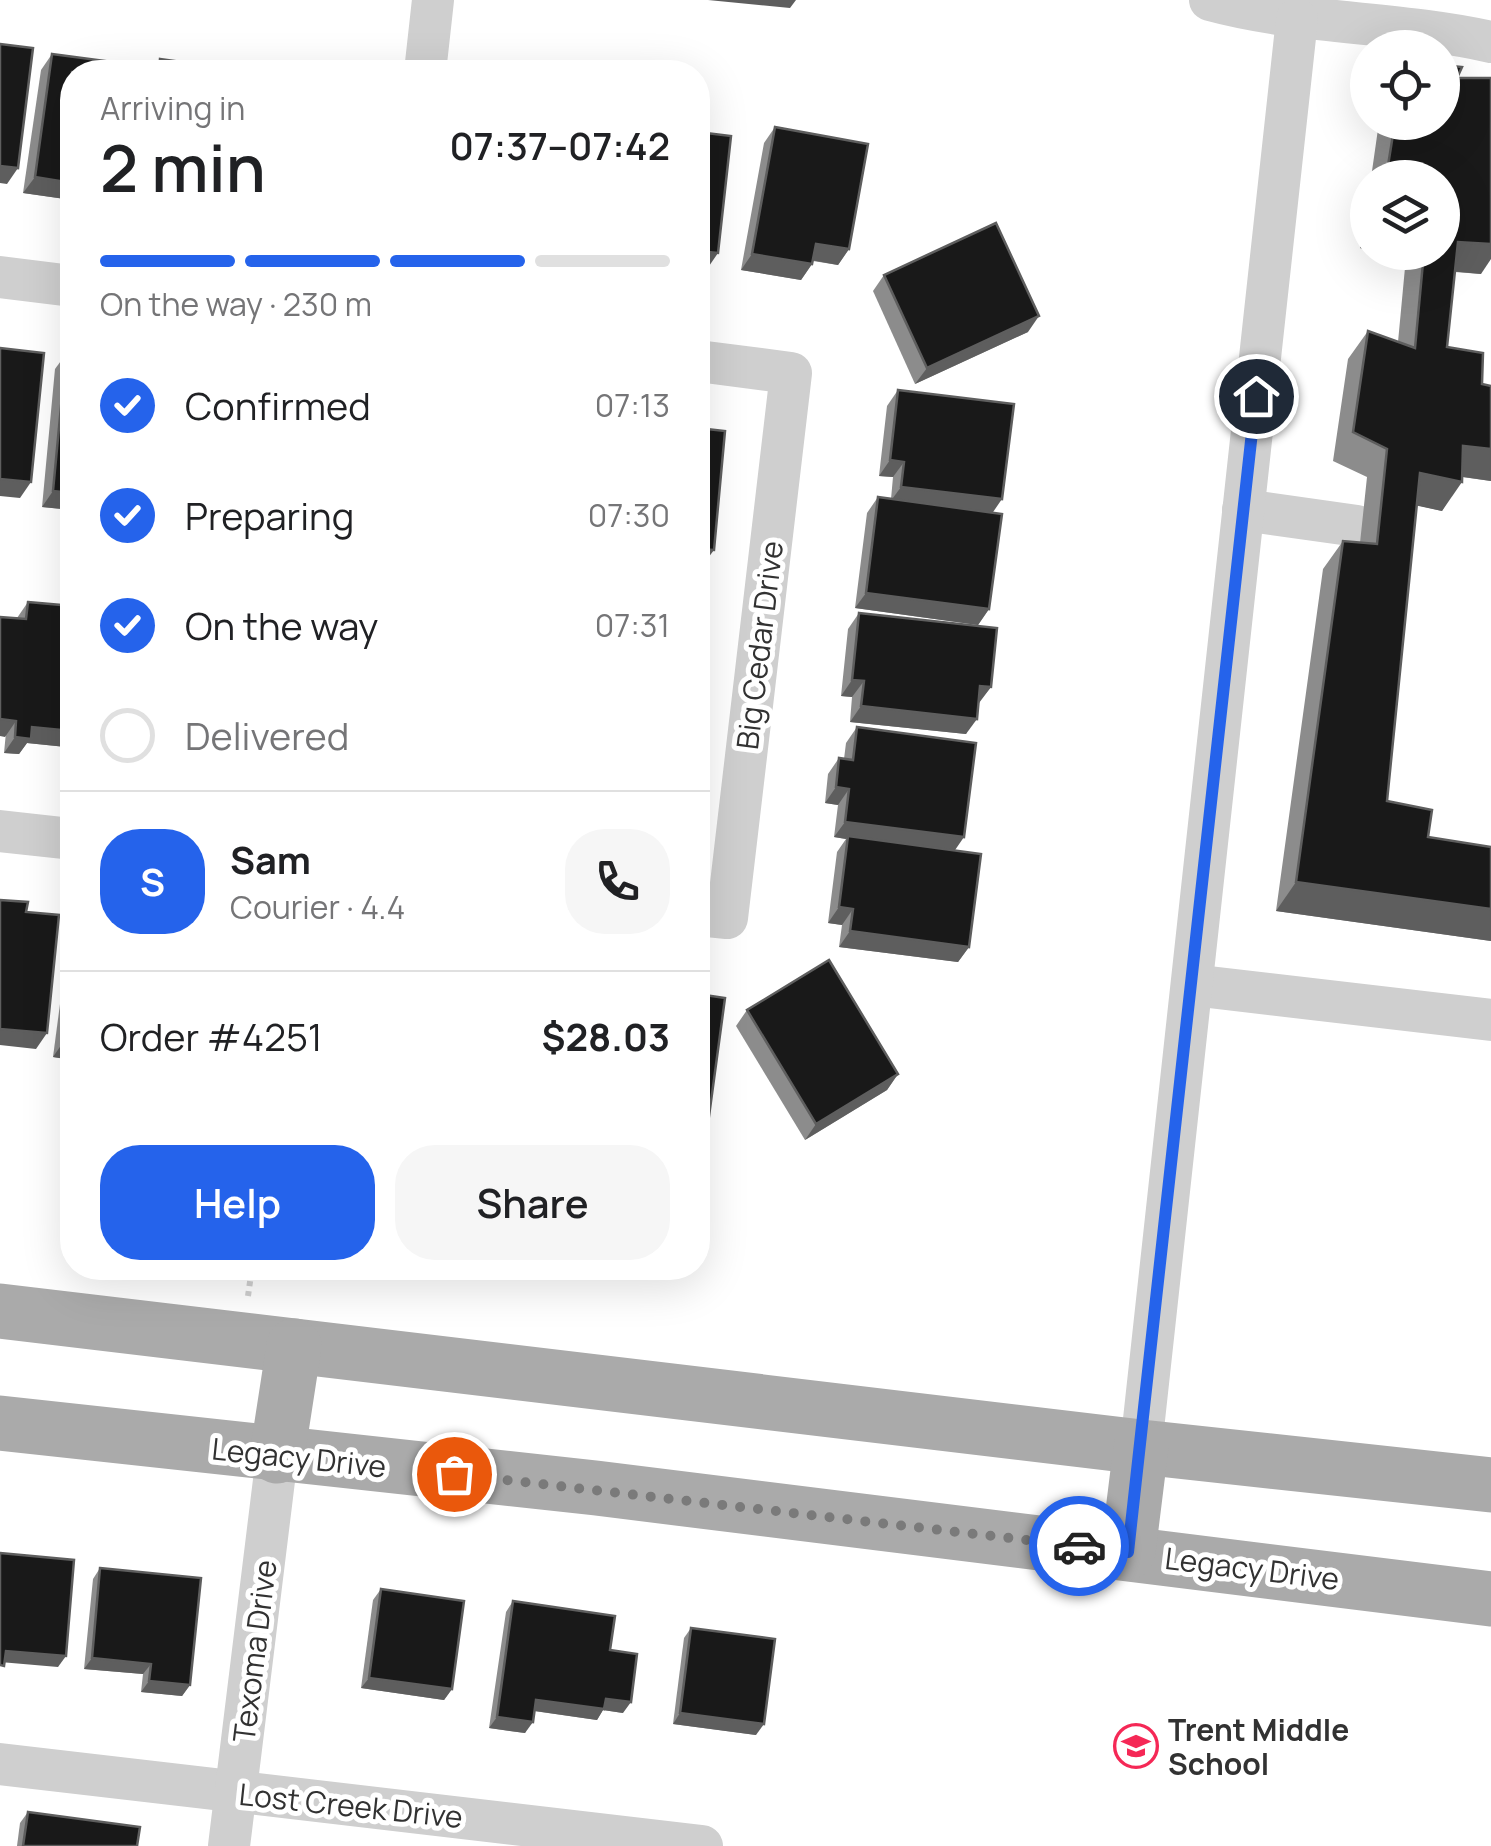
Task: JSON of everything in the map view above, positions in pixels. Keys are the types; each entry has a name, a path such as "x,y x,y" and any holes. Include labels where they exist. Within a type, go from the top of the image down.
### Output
{"main road":[{"path":"0,1311 1491,1486"},
{"path":"277,1456 294,1346"},
{"name":"Legacy Drive","path":"0,1423 596,1488 1491,1599"},
{"path":"1128,1552 1141,1447"}],"street":[{"path":"426,60 434,0"},
{"path":"1210,0 1297,19 1442,31 1491,42"},
{"path":"1141,1447 1297,19"},
{"path":"0,277 60,284"},
{"name":"Big Cedar Drive","path":"710,363 791,373 712,916"},
{"path":"1243,510 1358,526"},
{"path":"0,831 60,838"},
{"path":"1192,985 1491,1020"},
{"name":"Texoma Drive","path":"229,1846 277,1456"},
{"name":"Lost Creek Drive","path":"0,1764 702,1846"}],"path":[{"path":"246,1308 250,1280"}],"building":[{"path":"0,44 33,48 18,168 0,166"},
{"path":"52,54 98,60 60,60 60,181 35,177"},
{"path":"1460,78 1491,78 1491,244 1460,242 1460,160 1389,160 1392,140 1460,140"},
{"path":"775,127 868,144 849,249 816,244 812,264 752,254"},
{"path":"710,133 731,136 718,253 710,252"},
{"path":"996,223 1039,316 927,368 884,275"},
{"path":"1422,270 1455,270 1447,347 1483,353 1482,384 1491,386 1491,449 1463,446 1462,482 1420,473 1387,801 1432,810 1428,837 1491,847 1491,909 1296,882 1343,541 1377,544 1387,449 1353,432 1368,331 1415,348"},
{"path":"0,348 44,353 31,482 0,479"},
{"path":"898,390 1014,404 1002,499 901,487 904,462 890,460"},
{"path":"60,417 60,492 53,491"},
{"path":"710,429 725,431 714,550 710,550"},
{"path":"878,497 1002,514 989,609 866,593"},
{"path":"28,602 60,605 60,730 32,727 31,739 15,737 16,721 0,719 0,617 26,619"},
{"path":"859,613 997,628 991,687 980,686 977,719 861,706 864,681 852,680"},
{"path":"857,727 976,743 964,837 845,822 849,789 836,787 839,758 853,760"},
{"path":"848,836 981,854 969,947 850,931 853,909 839,907"},
{"path":"0,900 28,902 26,912 59,915 47,1033 0,1029"},
{"path":"829,960 898,1074 816,1124 747,1010"},
{"path":"710,996 725,998 710,1109"},
{"path":"0,1553 74,1560 66,1656 6,1651 4,1666 0,1665"},
{"path":"100,1568 201,1578 190,1685 149,1681 151,1664 92,1658"},
{"path":"381,1589 464,1601 452,1689 369,1678"},
{"path":"513,1601 615,1616 610,1650 637,1654 631,1702 606,1699 604,1709 536,1700 533,1722 497,1717"},
{"path":"691,1628 775,1639 764,1724 680,1713"},
{"path":"28,1812 140,1827 137,1846 23,1846"}],"way so far":[{"path":"454,1474 1079,1546"}],"place":[{"name":"Trent Middle School","path":"1136,1746"}],"route":[{"path":"1079,1546 1128,1552 1256,396"}]}
